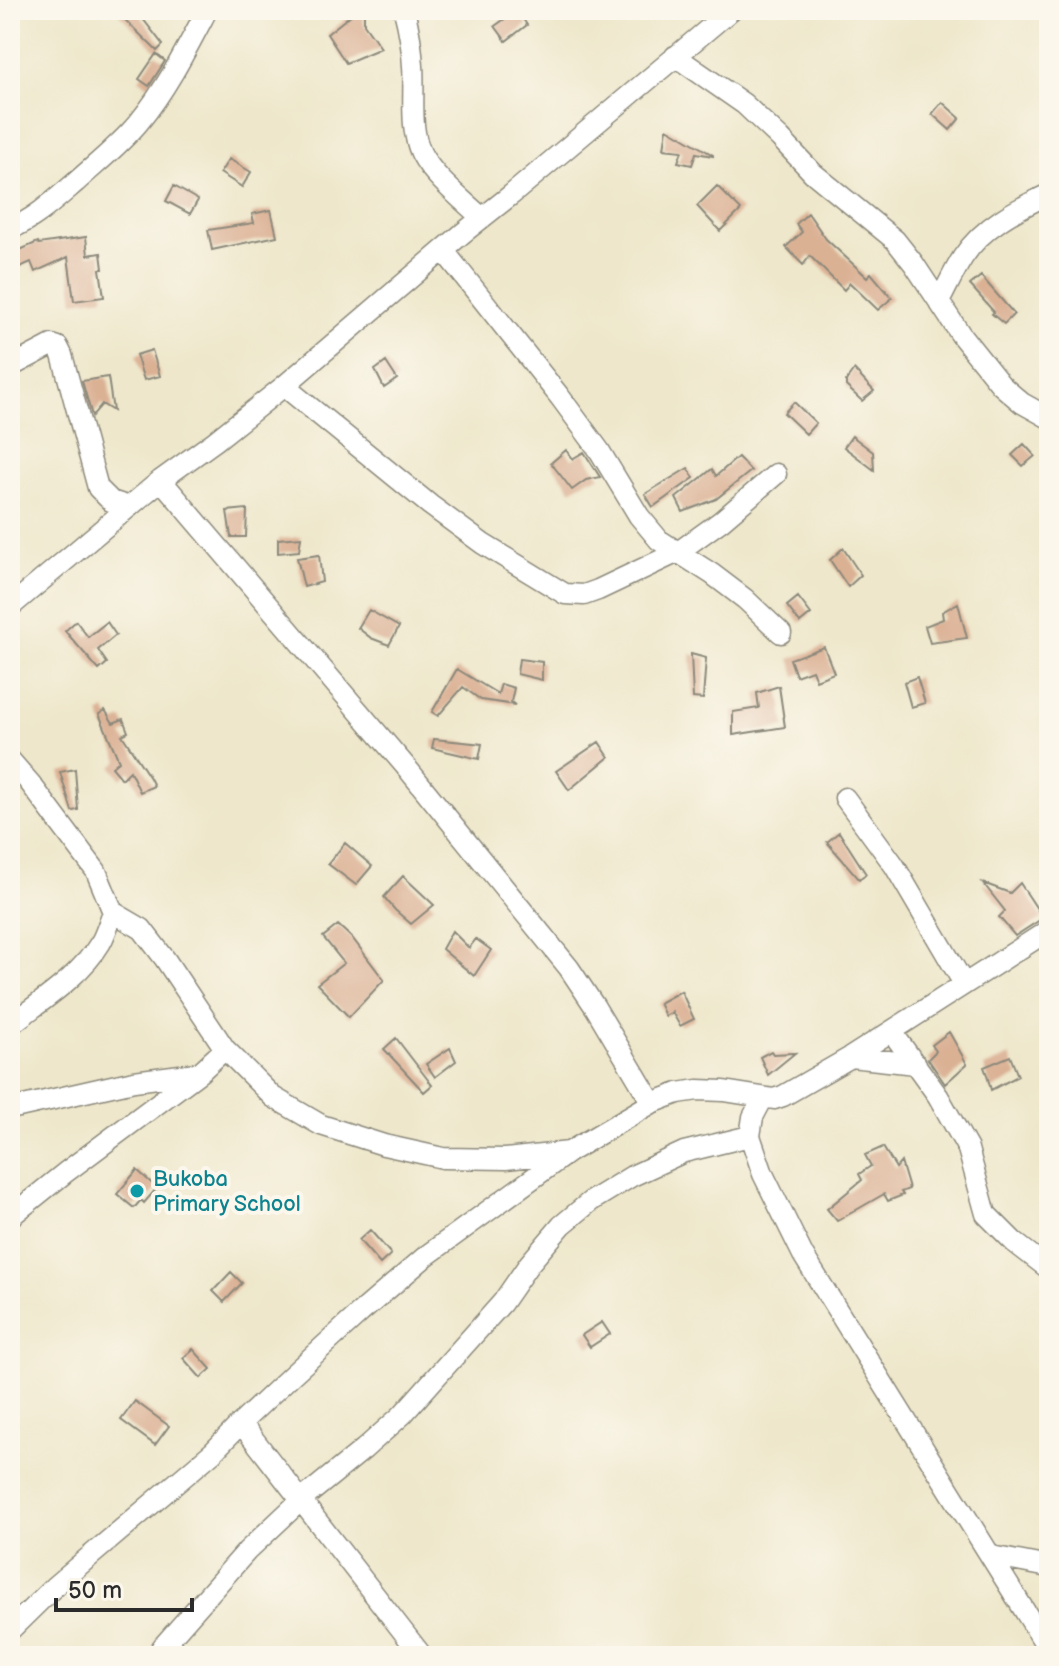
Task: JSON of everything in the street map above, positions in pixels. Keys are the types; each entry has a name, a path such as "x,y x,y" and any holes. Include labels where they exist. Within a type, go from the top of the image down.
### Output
{"street":[{"path":"10,229 46,208 138,123 161,91 207,10"},
{"path":"404,10 410,32 413,113 421,154 447,185 482,218"},
{"path":"10,607 161,480 284,386 731,10"},
{"path":"675,56 744,104 813,173 895,240 961,335 1001,385 1022,403 1049,418"},
{"path":"939,302 963,256 977,239 1021,207 1049,194"},
{"path":"444,251 584,429 639,516 659,540 723,582 781,633"},
{"path":"11,365 52,345 58,347 98,488 111,501 129,507"},
{"path":"284,386 430,505 483,544 565,594 584,595 598,590 678,552 721,521 776,474"},
{"path":"161,480 398,757 569,968 652,1103"},
{"path":"10,760 96,871 113,912 142,929 225,1049 273,1097 321,1125 384,1145 443,1158 506,1159 569,1152"},
{"path":"845,798 894,865 964,984"},
{"path":"10,1025 83,965 101,942 113,912"},
{"path":"10,1630 56,1585 213,1452 360,1313 426,1256 569,1152 652,1103 678,1093 698,1090 774,1099 783,1096 892,1032 1049,930"},
{"path":"892,1032 938,1096 968,1149 986,1214 1014,1242 1049,1269"},
{"path":"10,1217 200,1072 225,1049"},
{"path":"851,1057 916,1064"},
{"path":"10,1109 134,1081 200,1072"},
{"path":"763,1098 753,1117 750,1136 781,1214 803,1255 1049,1650"},
{"path":"156,1656 247,1551 300,1501 402,1415 502,1303 562,1225 591,1201 632,1176 684,1152 750,1136"},
{"path":"241,1423 422,1656"},
{"path":"991,1556 1049,1567"}],"green space":[{"path":"493,10 673,10 515,19"}],"building":[{"path":"115,10 136,10 163,45 157,51"},
{"path":"357,10 364,10 364,24 381,48 346,63 327,34"},
{"path":"517,10 527,25 506,41 495,26"},
{"path":"156,54 165,61 149,86 139,79"},
{"path":"942,102 960,118 950,130 932,114"},
{"path":"667,128 713,156 696,153 692,165 678,162 682,151 664,149"},
{"path":"229,159 251,172 242,187 220,173"},
{"path":"174,186 198,200 190,214 166,201"},
{"path":"717,186 741,210 720,231 697,206"},
{"path":"271,210 277,236 212,250 208,230 254,223 252,214"},
{"path":"808,213 826,239 867,277 871,273 892,298 878,310 850,283 844,290 810,256 803,265 786,247 802,232 796,224"},
{"path":"86,237 88,255 101,253 104,297 74,301 68,257 35,272 31,262 20,267 13,253 38,242"},
{"path":"981,276 1014,314 1004,324 992,314 994,312 970,285"},
{"path":"152,350 160,376 144,380 136,355"},
{"path":"386,362 397,379 384,388 375,370"},
{"path":"854,370 874,391 862,401 846,386"},
{"path":"108,377 113,411 102,404 92,416 82,381"},
{"path":"794,402 816,423 806,434 784,413"},
{"path":"852,436 873,452 874,470 844,447"},
{"path":"1024,444 1035,456 1023,466 1012,455"},
{"path":"566,450 572,459 584,452 600,477 586,480 572,490 551,463"},
{"path":"738,457 751,471 716,499 683,512 676,498 712,469 716,476"},
{"path":"688,468 694,478 653,507 645,494"},
{"path":"247,509 246,537 231,537 227,511"},
{"path":"301,537 299,551 278,553 278,539"},
{"path":"843,548 861,575 848,587 830,560"},
{"path":"319,555 322,582 304,587 297,558"},
{"path":"798,597 811,614 800,623 787,606"},
{"path":"958,603 967,638 930,643 925,626 943,619 942,612"},
{"path":"369,610 399,627 389,645 371,638 358,628"},
{"path":"76,621 88,637 107,622 116,635 98,650 107,663 99,670 65,631"},
{"path":"824,647 834,673 816,680 812,670 796,676 790,659"},
{"path":"691,654 706,658 703,699 693,698"},
{"path":"519,659 542,662 542,680 517,674"},
{"path":"457,669 498,694 501,684 514,688 511,702 515,705 481,700 463,687 438,716 432,712"},
{"path":"917,677 925,703 911,707 904,682"},
{"path":"779,686 785,727 733,735 733,712 759,708 757,693"},
{"path":"105,710 113,723 123,719 128,732 122,735 154,786 140,792 130,771 122,779 112,767 119,761 99,714"},
{"path":"434,739 482,744 479,759 432,748"},
{"path":"599,742 609,757 569,790 556,771"},
{"path":"75,769 78,810 72,811 60,772"},
{"path":"839,832 866,874 859,879 827,842"},
{"path":"345,843 372,866 356,885 328,864"},
{"path":"403,876 434,905 411,924 384,897"},
{"path":"983,883 1010,893 1020,883 1043,918 1015,936 999,917 1005,911"},
{"path":"338,925 353,939 384,980 349,1017 317,984 344,963 323,937"},
{"path":"452,931 469,948 476,939 491,950 474,976 442,949"},
{"path":"681,991 694,1019 680,1026 672,1012 665,1016 659,1003"},
{"path":"949,1032 967,1064 945,1084 928,1059 936,1051 932,1045"},
{"path":"396,1038 432,1085 424,1092 384,1049"},
{"path":"450,1048 456,1061 435,1077 426,1064"},
{"path":"771,1051 773,1054 795,1053 768,1075 760,1057"},
{"path":"1010,1056 1018,1076 991,1090 984,1067"},
{"path":"883,1147 896,1168 901,1162 909,1189 888,1201 884,1194 837,1221 827,1209 862,1180 859,1174 871,1166 865,1155"},
{"name":"Bukoba Primary School","path":"137,1170 157,1188 144,1203 141,1200 134,1208 117,1194"},
{"path":"370,1230 391,1254 380,1264 359,1240"},
{"path":"231,1272 242,1283 224,1302 213,1291"},
{"path":"602,1322 610,1334 590,1347 582,1335"},
{"path":"193,1349 211,1369 201,1378 183,1358"},
{"path":"135,1401 169,1426 155,1445 121,1420"}],"place":[{"name":"Bukoba Primary School","path":"137,1191"}]}
